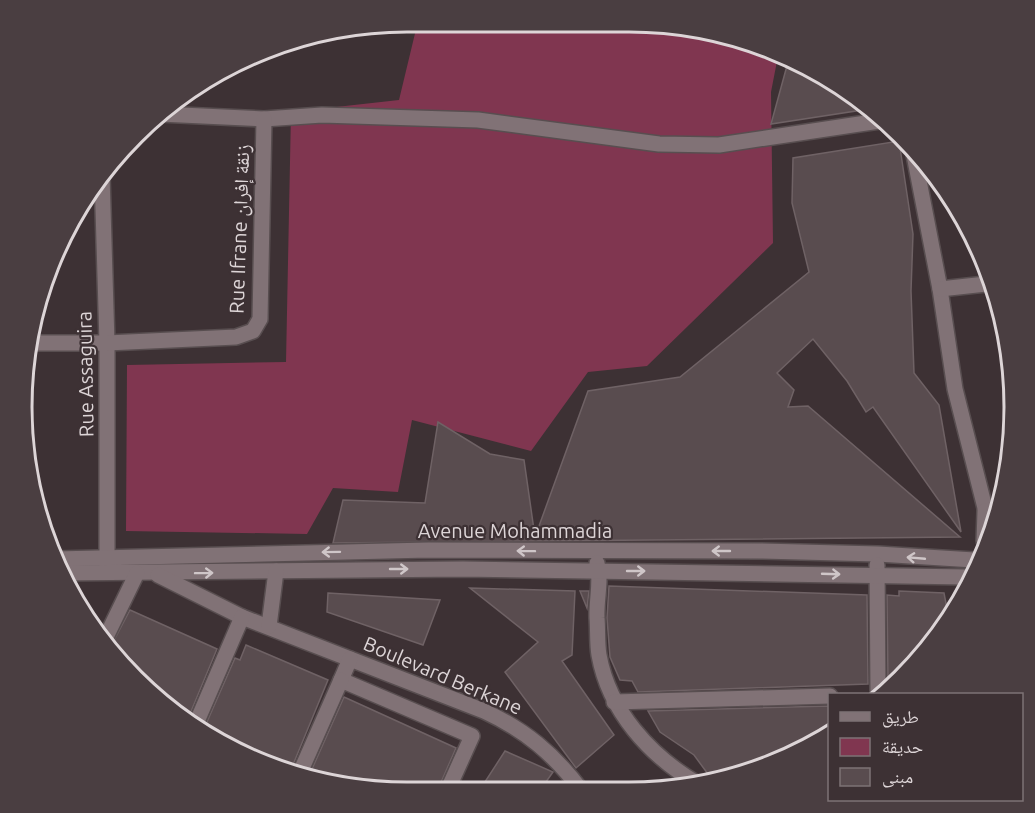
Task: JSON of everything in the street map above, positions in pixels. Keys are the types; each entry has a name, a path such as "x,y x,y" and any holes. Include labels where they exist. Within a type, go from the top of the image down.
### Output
{"street":[{"path":"171,115 264,119 322,115 478,120 659,144 719,145 872,122"},
{"name":"Rue Ifrane زنقة إفران","path":"37,343 107,343 236,337 253,331 260,320 264,119"},
{"path":"916,166 940,289 956,389 988,515"},
{"name":"Rue Assaguira","path":"102,187 107,343 106,565"},
{"path":"940,289 983,284"},
{"path":"984,525 985,508"},
{"name":"Avenue Mohammadia","path":"70,572 106,565 137,573 155,566 428,550 878,554 971,560"},
{"path":"593,551 599,570 596,611 599,656 615,702 643,742 686,777"},
{"path":"878,554 875,576 878,686"},
{"name":"Avenue Mohammadia","path":"65,560 106,565 276,571 375,568 962,577"},
{"name":"Boulevard Berkane","path":"155,566 242,617 516,726 543,746 574,782"},
{"path":"269,626 276,571"},
{"path":"108,633 137,573"},
{"path":"198,718 242,617"},
{"path":"302,767 350,659"},
{"path":"341,680 472,736 451,782"},
{"path":"615,702 828,696"}],"green space":[{"path":"415,32 653,32 702,39 749,51 777,62 771,92 773,243 647,366 588,372 531,451 412,420 398,492 333,488 307,534 126,531 127,365 286,362 291,112 399,100"}],"building":[{"path":"787,67 816,82 859,111 771,124"},
{"path":"895,142 900,148 913,234 911,291 914,373 939,405 961,532 873,407 866,412 847,381 813,339 777,373 794,390 788,407 808,406 960,537 333,543 343,500 425,503 438,422 490,454 524,460 535,537 588,391 680,377 809,272 792,203 793,158"},
{"path":"609,586 867,595 868,684 638,692 632,681 620,680 610,657 607,618"},
{"path":"470,588 575,591 572,655 562,661 614,735 576,768 505,672 538,642"},
{"path":"580,591 589,591 587,608"},
{"path":"899,591 944,593 946,605 926,635 888,677 887,595 899,596"},
{"path":"328,593 440,600 423,645 327,612"},
{"path":"130,610 217,649 190,713 141,672 114,641"},
{"path":"246,645 328,680 293,764 241,743 206,723 235,658 240,660"},
{"path":"344,697 456,748 441,782 382,781 312,770"},
{"path":"828,706 828,724 772,753 749,762 707,773 694,755 660,732 648,711"},
{"path":"505,751 553,772 546,782 485,782"}]}
